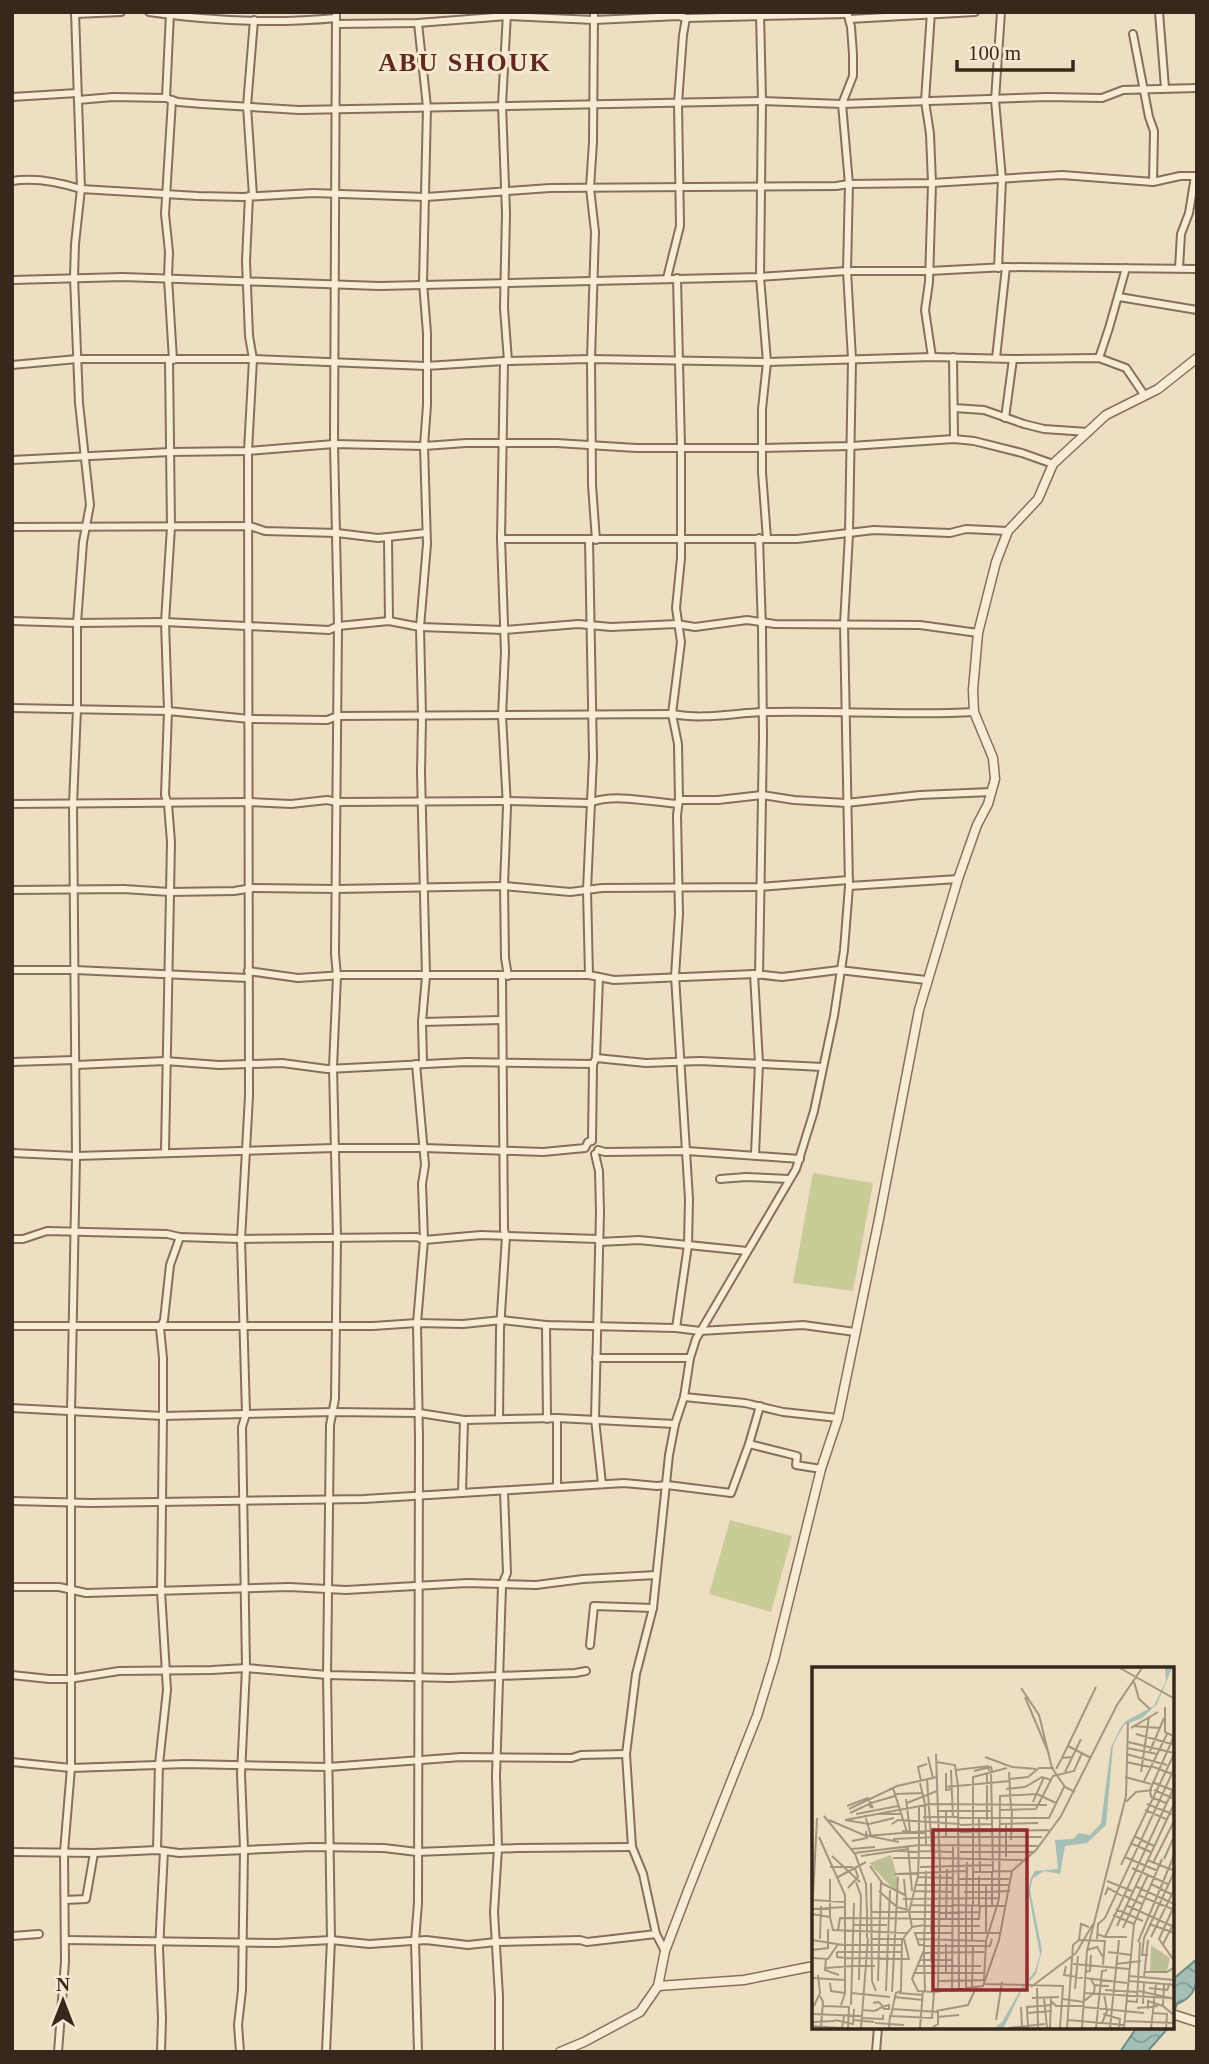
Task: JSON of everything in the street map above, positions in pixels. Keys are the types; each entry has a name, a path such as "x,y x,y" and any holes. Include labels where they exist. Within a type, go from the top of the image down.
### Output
{"street":[{"path":"58,2052 66,1940 64,1852 71,1768 69,1679 76,1156 73,804 77,709 76,623 83,542 90,505 79,403 74,277 81,189 75,13 121,12"},
{"path":"149,12 251,17 286,22 336,18 422,23 507,14 848,15 975,12"},
{"path":"418,2052 415,1941 418,1903 419,1677 417,1323 424,1240 420,1064 426,976 420,627 426,533 424,446 427,405 423,283 427,107 422,23 426,12"},
{"path":"996,358 1002,268 1002,179 995,100 1001,12"},
{"path":"1159,12 1165,88"},
{"path":"165,1152 171,842 165,796 168,711 165,622 171,527 169,252 165,214 170,14"},
{"path":"499,1419 506,1236 503,1230 501,1020 505,976 503,886 506,801 502,716 504,630 501,539 506,361 506,191 502,105 507,14"},
{"path":"760,14 760,277 767,362 762,489 767,539"},
{"path":"931,14 925,101 930,134 932,183 925,310 932,357"},
{"path":"667,278 680,226 678,103 681,15"},
{"path":"665,1951 656,1934 643,1874 632,1847 626,1754 636,1674 653,1608 675,1424 684,1397 690,1358 701,1331 800,1159 814,1111 834,1016 849,883 844,624 849,534 852,359 847,271 849,184 842,104 853,76 848,15"},
{"path":"589,975 587,890 593,714 591,359 595,232 590,188 594,16"},
{"path":"240,2052 238,2025 242,1990 244,1850 242,1765 246,1668 242,1427 246,1414 241,1239 245,1150 248,1139 248,451 253,359 249,336 247,281 251,196 247,106 251,17"},
{"path":"326,2052 331,1940 327,1590 330,1424 335,1399 337,1237 333,1067 337,976 338,716 334,443 337,285 336,18"},
{"path":"1133,34 1154,131 1153,182"},
{"path":"12,97 169,99 247,106 336,109 762,101 842,104 1046,97 1102,99 1123,90 1197,88"},
{"path":"12,181 41,180 81,189 167,194 251,196 301,192 426,197 590,188 932,183 1062,175 1153,182 1172,177 1196,176 1189,213 1181,234 1179,268"},
{"path":"12,280 74,277 168,278 337,285 760,277 847,271 1002,268 1197,269"},
{"path":"1098,358 1126,268"},
{"path":"676,1328 688,1245 687,1151 675,976 679,888 678,744 672,714 681,642 677,624 681,447 677,278"},
{"path":"1119,297 1197,310"},
{"path":"12,365 77,359 253,359 426,366 591,359 767,362 932,357 1098,358 1126,368 1146,396"},
{"path":"953,357 954,439"},
{"path":"1005,418 1013,359"},
{"path":"559,2052 584,2042 640,2012 658,1986 665,1951 704,1846 758,1716 775,1660 821,1469 838,1418 926,980 995,771 993,758 974,712 974,665 978,633 996,562 1007,531 1038,499 1053,464 1106,415 1146,396 1197,359"},
{"path":"954,408 984,410 1044,429 1088,432"},
{"path":"12,460 248,451 334,443 762,448 851,446 954,439 1022,453 1053,464"},
{"path":"12,527 250,526 265,531 388,538 426,533"},
{"path":"501,539 797,539 874,530 950,533 966,530 1007,531"},
{"path":"388,538 389,621"},
{"path":"755,1154 758,1063 756,974 758,917 762,891 762,622 759,538"},
{"path":"12,621 165,622 329,630 338,626 389,621 420,627 504,630 578,624 677,624 695,627 747,621 872,627 920,625 978,633"},
{"path":"12,708 168,711 250,719 327,720 338,716 672,714 716,717 761,712 974,712"},
{"path":"12,804 291,804 327,800 590,803 617,799 679,802 762,795 846,803 920,795 990,792"},
{"path":"12,890 124,889 169,892 253,888 503,886 570,892 958,879"},
{"path":"12,970 169,975 248,974 279,977 589,975 614,980 756,974 782,977 839,970 926,980"},
{"path":"592,1141 599,977"},
{"path":"422,1022 501,1020"},
{"path":"12,1062 165,1061 333,1067 502,1061 681,1061 823,1067"},
{"path":"585,1148 588,1142 592,1141"},
{"path":"592,1141 597,1143 599,1171 595,1419 602,1484"},
{"path":"12,1153 76,1156 334,1148 543,1152 585,1148"},
{"path":"585,1148 589,1154 687,1151 800,1159"},
{"path":"720,1179 789,1179"},
{"path":"12,1239 23,1239 47,1231 241,1239 416,1237 424,1240 481,1235 639,1240 747,1251"},
{"path":"161,2052 159,1764 166,1715 161,1591 163,1358 160,1328 164,1320 170,1265 180,1237"},
{"path":"12,1326 243,1327 463,1324 502,1320 546,1325 701,1331 803,1325 855,1332"},
{"path":"546,1325 547,1419"},
{"path":"596,1358 690,1358"},
{"path":"684,1397 760,1405 783,1412 838,1418"},
{"path":"12,1501 244,1502 419,1496 624,1483 731,1493 760,1405"},
{"path":"12,1408 163,1416 419,1413 464,1420 557,1418 675,1424"},
{"path":"557,1418 557,1487"},
{"path":"462,1493 464,1420"},
{"path":"749,1444 797,1457 796,1465 821,1469"},
{"path":"499,2052 494,1886 498,1848 497,1759 502,1585 507,1573 504,1491"},
{"path":"12,1587 59,1587 86,1593 289,1587 327,1590 467,1583 502,1585 656,1575"},
{"path":"590,1645 594,1606 653,1608"},
{"path":"12,1675 69,1679 120,1671 246,1668 327,1675 419,1677 575,1674 586,1671"},
{"path":"12,1762 71,1768 159,1764 328,1767 461,1757 497,1759 626,1754"},
{"path":"12,1852 179,1853 384,1849 417,1852 498,1848 632,1847"},
{"path":"65,1900 86,1899 94,1853"},
{"path":"12,1936 39,1934"},
{"path":"66,1940 275,1943 331,1940 369,1944 426,1940 468,1945 496,1942 587,1942 656,1934"},
{"path":"658,1986 744,1980 812,1966"},
{"path":"1175,2015 1197,2022"},
{"path":"876,2052 878,2029"}],"green space":[{"path":"813,1173 873,1183 853,1291 793,1283"},
{"path":"730,1520 792,1536 771,1612 709,1594"}],"water":[{"path":"1197,1959 1193,1992 1177,2004 1174,2012 1174,1978"},
{"path":"1136,2029 1167,2029 1147,2052 1120,2052"}],"district":[{"name":"ABU SHOUK","path":"465,62"}]}
